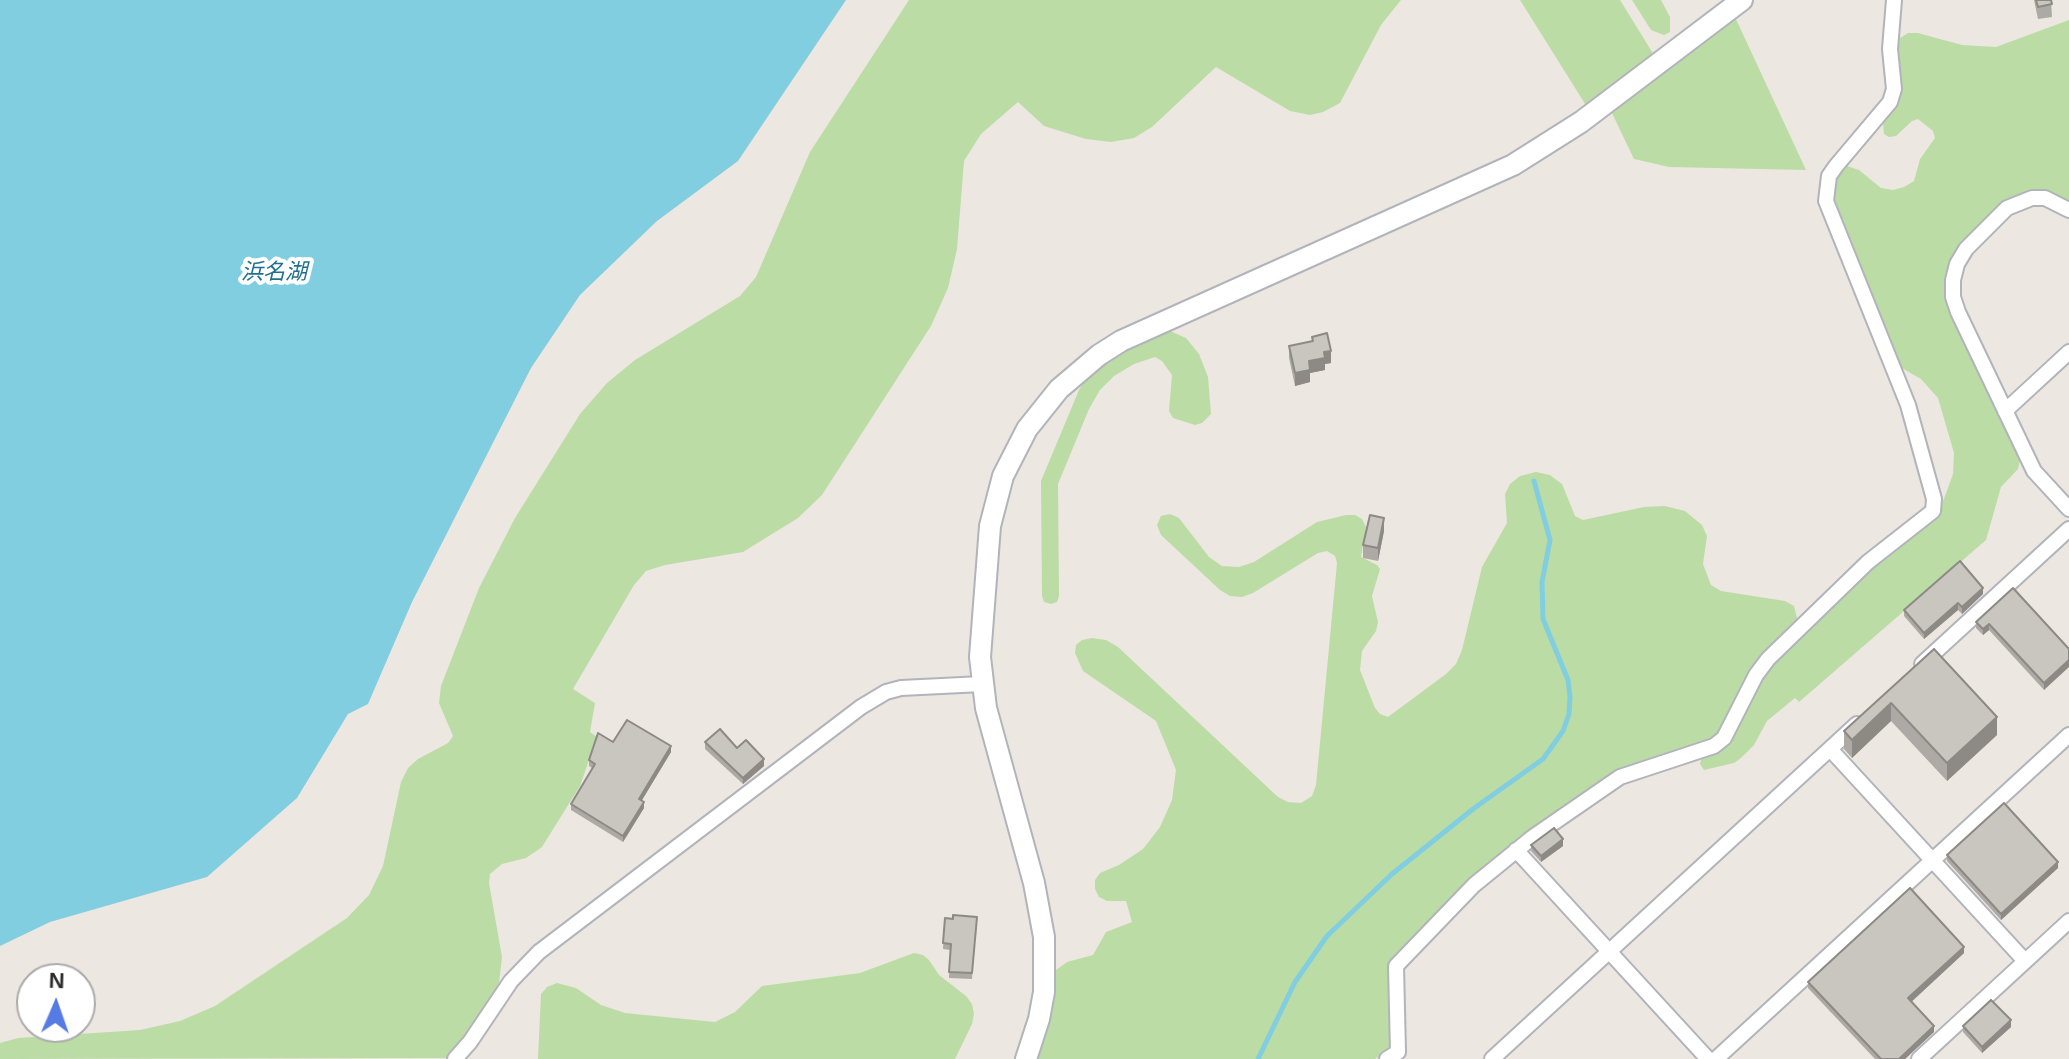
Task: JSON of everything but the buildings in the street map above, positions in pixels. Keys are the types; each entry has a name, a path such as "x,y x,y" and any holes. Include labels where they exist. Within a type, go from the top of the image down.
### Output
{"street":[{"path":"1026,1059 1044,992 1044,937 1041,910 992,733 982,684 980,631 986,552 995,500 1003,476 1027,429 1051,398 1099,355 1133,335 1513,165 1573,128 1742,0"},
{"path":"1387,1059 1398,1052 1396,966 1474,885 1516,850 1620,777 1714,746 1724,738 1756,675 1768,659 1868,562 1933,511 1934,499 1908,405 1826,201 1826,188 1836,166 1890,102 1894,89 1890,49 1894,0"},
{"path":"2069,210 2045,198 2019,201 2007,208 1966,249 1957,264 1953,280 1953,297 2034,471 2069,509"},
{"path":"2005,411 2069,352"},
{"path":"1910,675 2069,529"},
{"path":"455,1059 511,981 539,952 861,707 886,692 901,688 982,684"},
{"path":"1492,1059 1864,717"},
{"path":"1716,1059 2069,735"},
{"path":"1830,749 2025,961"},
{"path":"1516,850 1708,1059"},
{"path":"1919,1059 2069,921"}],"green space":[{"path":"909,0 1401,0 1381,25 1340,103 1323,112 1310,115 1290,111 1216,67 1152,127 1134,138 1111,142 1086,139 1044,126 1018,102 981,134 964,161 957,249 948,288 931,326 822,495 798,518 743,552 646,571 634,585 573,689 595,703 590,732 597,737 580,786 542,847 526,858 502,864 490,874 502,957 499,983 465,1038 446,1058 0,1059 0,1043 16,1039 16,1043 96,1043 96,1033 140,1030 180,1021 215,1006 347,918 369,895 383,866 401,782 408,768 448,743 453,736 439,703 441,686 479,588 515,518 580,414 607,383 635,360 740,296 756,277 810,152"},
{"path":"1520,0 1620,0 1654,55 1587,107"},
{"path":"1632,0 1661,0 1670,17 1670,32 1664,35 1651,30"},
{"path":"1735,17 1806,170 1669,167 1634,159 1611,111"},
{"path":"2069,20 2069,202 2047,192 2031,191 2003,203 1951,261 1946,279 1946,298 2020,460 2018,469 2001,487 1986,540 1799,702 1795,698 1767,721 1754,745 1741,758 1734,763 1704,770 1701,760 1729,742 1762,678 1773,664 1873,567 1938,515 1953,474 1954,453 1938,398 1921,379 1900,367 1833,200 1835,179 1847,166 1859,170 1881,188 1893,190 1914,181 1920,159 1935,138 1933,131 1918,119 1896,136 1884,134 1883,124 1897,105 1901,90 1897,49 1900,38 1908,33 1918,33 1962,45 1996,47"},
{"path":"1170,331 1186,338 1199,354 1208,377 1211,414 1195,425 1173,418 1169,411 1172,375 1155,357 1134,364 1114,376 1100,390 1058,484 1059,596 1057,602 1044,602 1041,481 1079,390 1104,363 1126,349"},
{"path":"1536,472 1550,475 1562,484 1575,516 1583,520 1644,507 1665,506 1685,511 1702,525 1707,536 1703,564 1711,585 1721,591 1785,601 1794,606 1797,618 1792,627 1719,734 1711,741 1616,771 1529,831 1470,880 1393,960 1390,1048 1375,1059 1036,1059 1056,970 1067,962 1093,955 1106,932 1132,922 1126,901 1107,901 1099,897 1095,880 1100,873 1143,849 1160,827 1172,800 1176,770 1156,721 1083,671 1075,653 1076,645 1092,638 1106,640 1118,647 1278,797 1301,803 1312,796 1316,785 1337,563 1335,556 1327,551 1318,553 1253,593 1242,597 1230,596 1161,535 1157,525 1161,516 1170,514 1179,518 1209,557 1222,566 1239,567 1254,562 1317,522 1346,515 1362,519 1366,527 1361,557 1380,569 1372,596 1378,622 1376,631 1362,651 1360,670 1375,708 1388,717 1456,664 1482,567 1507,523 1505,494 1510,484 1520,476"},
{"path":"914,953 929,960 939,975 972,1004 972,1024 955,1059 538,1059 541,994 557,983 576,988 601,1005 625,1013 715,1022 735,1012 762,986 860,973"}],"water":[{"name":"浜名湖","path":"0,0 846,0 738,161 657,221 580,295 531,368 412,602 368,704 348,714 297,798 207,877 50,922 0,946"}],"waterway":[{"path":"1258,1059 1295,982 1327,936 1392,874 1473,809 1543,759 1563,731 1569,714 1570,697 1568,680 1543,619 1542,582 1550,540 1534,481"}]}
